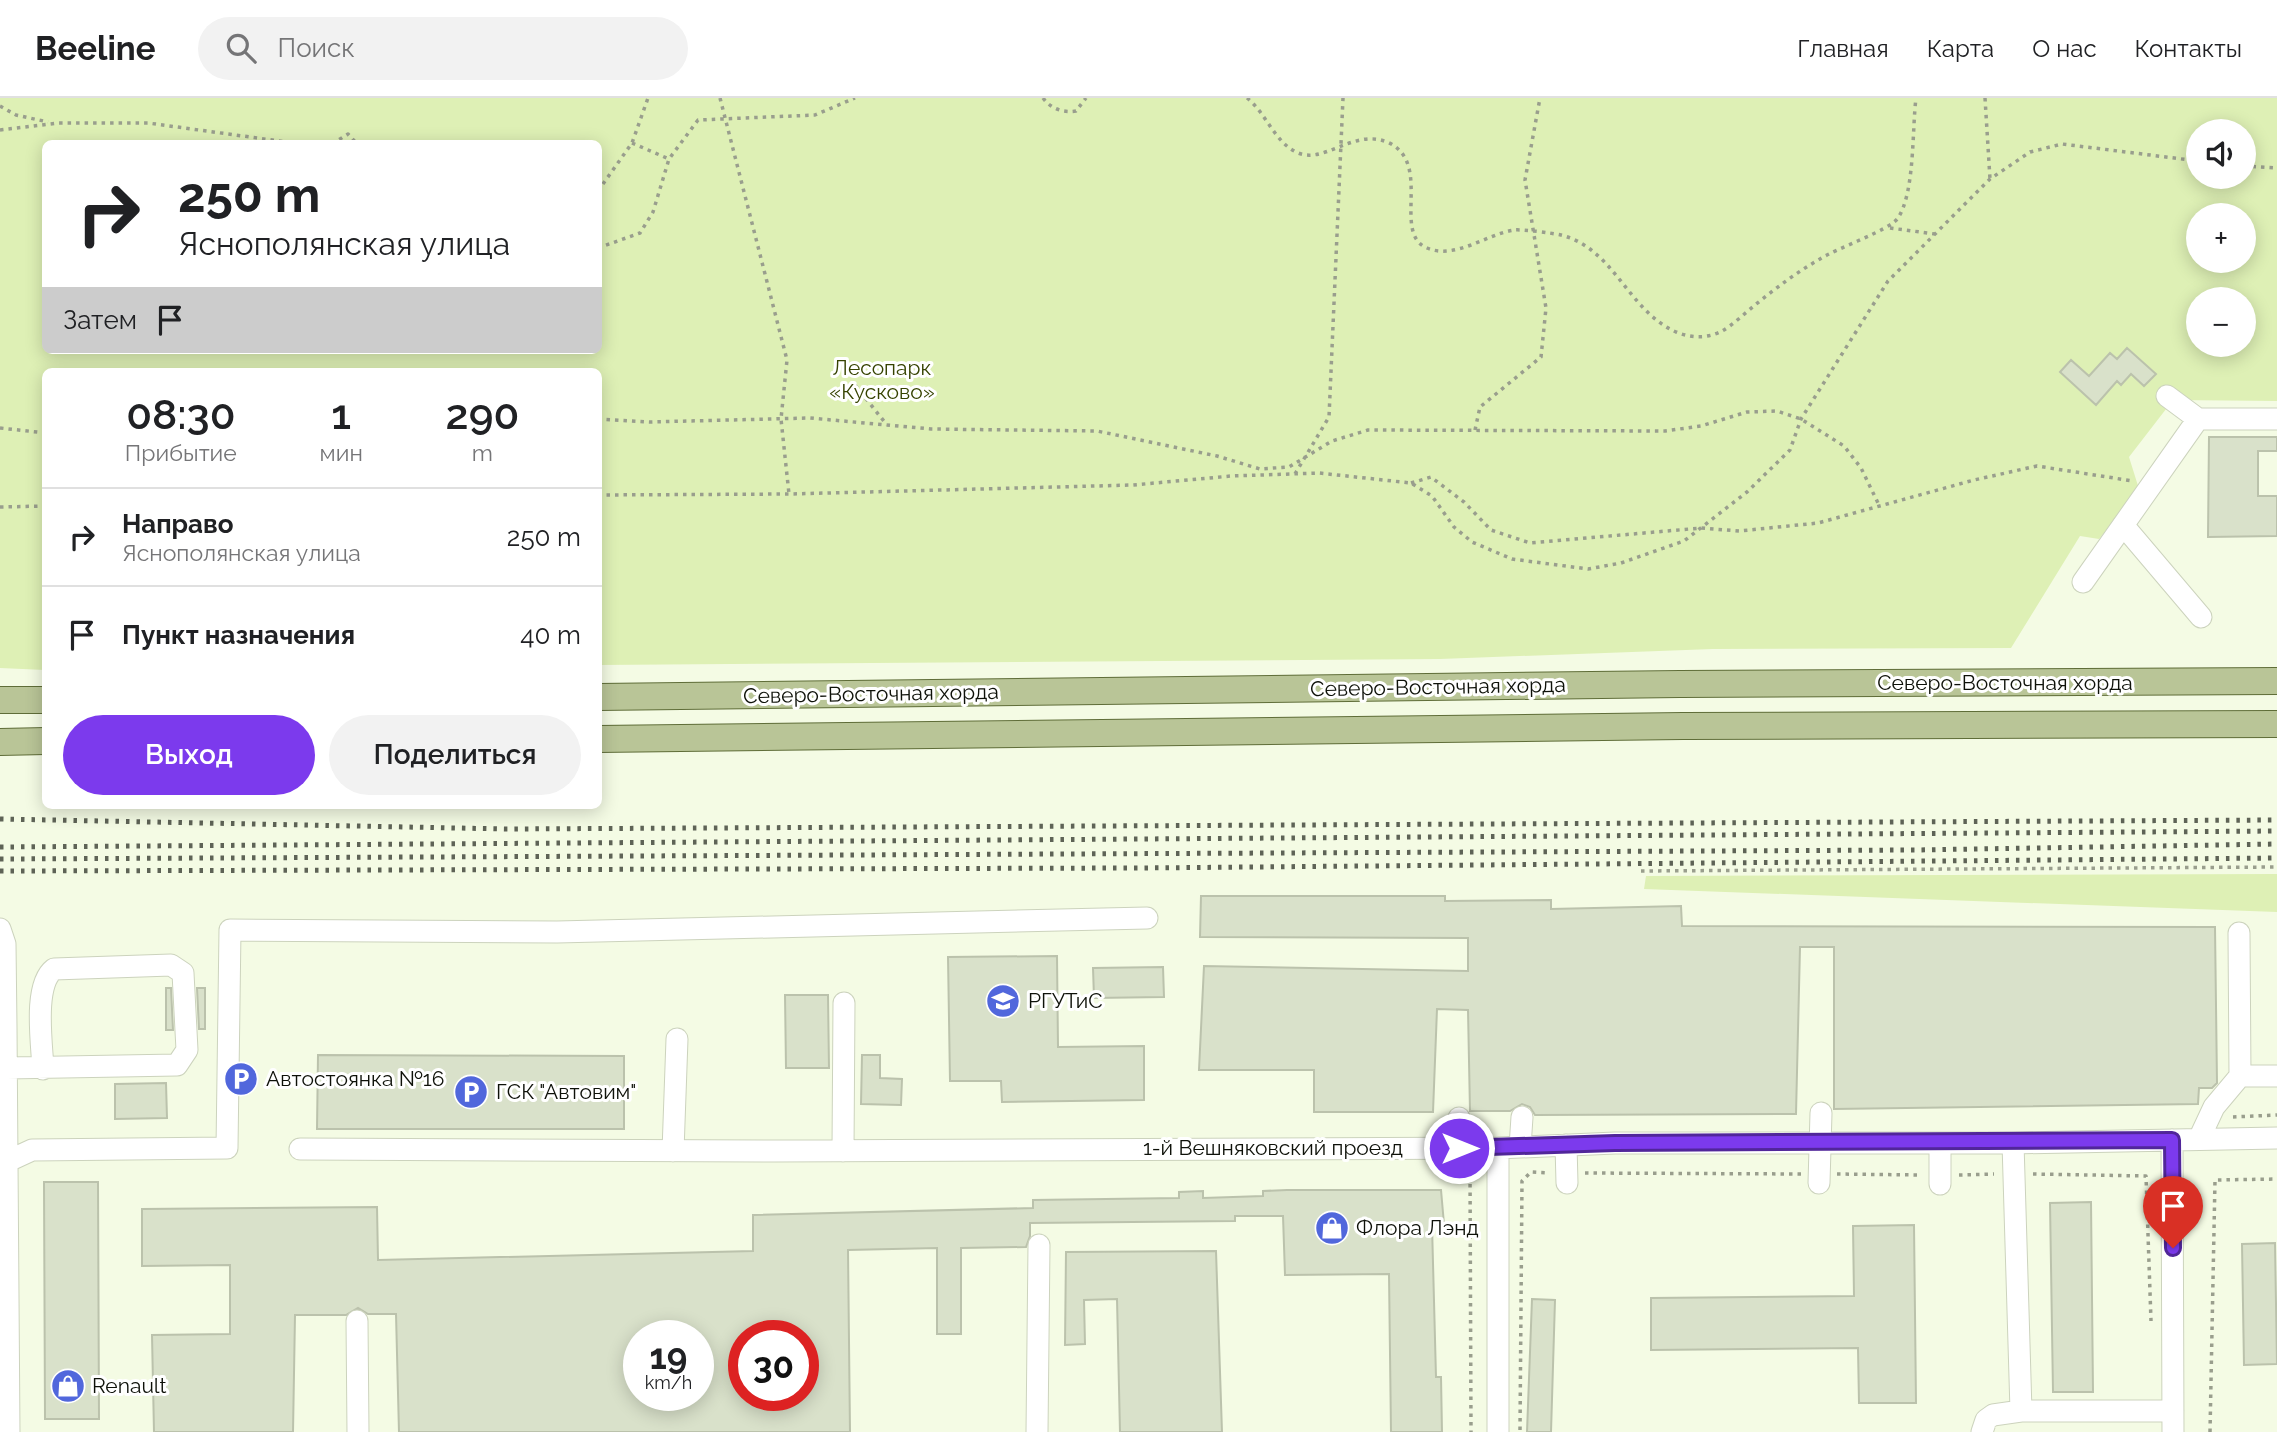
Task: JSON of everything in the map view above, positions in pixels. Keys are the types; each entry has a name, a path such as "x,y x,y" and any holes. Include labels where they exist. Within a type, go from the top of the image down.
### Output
{"main road":[{"path":"2239,682 2277,676"},
{"name":"Северо-Восточная хорда","path":"602,697 1680,684 2277,681"},
{"path":"0,700 42,700"},
{"name":"Северо-Восточная хорда","path":"602,739 1683,726 2277,724"},
{"path":"0,741 42,741"}],"street":[{"path":"2168,396 2198,419 2277,419"},
{"path":"2083,582 2198,419"},
{"path":"2123,524 2201,617"},
{"path":"6,1162 32,1150 228,1148 230,930 557,932 1147,918"},
{"path":"2199,1139 2214,1107 2240,1076 2239,933"},
{"path":"2,937 6,1068 4,1228 9,1432"},
{"path":"6,1068 43,1069 177,1065 187,1050 183,973 172,965 54,970 48,974 42,988 43,1069"},
{"path":"843,1151 844,1003"},
{"path":"673,1151 677,1039"},
{"path":"2240,1076 2277,1076"},
{"path":"1819,1179 1821,1113"},
{"path":"1520,1147 1522,1117"},
{"path":"1459,1118 1465,1148"},
{"name":"1-й Вешняковский проезд","path":"300,1149 673,1151 696,1161 774,1151 1498,1148 1821,1141 2013,1143 2277,1138"},
{"path":"1982,1432 1986,1420 1993,1415 2021,1411 2173,1422 2172,1140"},
{"path":"1940,1143 1940,1180"},
{"path":"2013,1143 2021,1411"},
{"path":"1566,1145 1567,1178"},
{"path":"1498,1148 1498,1432"},
{"path":"1038,1432 1039,1245"},
{"path":"357,1321 358,1432"}],"path":[{"path":"602,185 632,143 648,98"},
{"path":"720,98 787,360 781,419 789,494"},
{"path":"602,247 640,233 653,212 669,159 698,120 815,115 855,98"},
{"path":"1043,98 1048,104 1065,113 1076,111 1086,98"},
{"path":"1247,98 1281,141 1297,153 1315,156 1341,144 1368,139 1388,143 1404,156 1410,168 1410,208 1416,239 1427,248 1450,250 1517,230 1560,235 1591,248 1609,263 1643,309 1675,331 1698,338 1721,331 1819,259 1860,237 1890,228 1935,234"},
{"path":"1295,474 1329,417 1343,98"},
{"path":"1475,430 1480,407 1541,357 1546,308 1525,180 1540,98"},
{"path":"1890,228 1900,215 1907,187 1916,98"},
{"path":"1986,98 1990,179"},
{"path":"0,106 16,115 53,124"},
{"path":"0,130 53,124 148,122 273,140"},
{"path":"338,140 348,134 354,140"},
{"path":"632,143 669,159"},
{"path":"602,495 789,494 1133,485 1319,473 1411,484 1432,496 1454,527 1472,542 1512,559 1588,569 1621,564 1684,541 1747,492 1790,450 1801,419 1888,281 1990,179 2030,152 2062,144 2186,160"},
{"path":"2256,167 2277,169"},
{"path":"855,384 887,425"},
{"path":"602,419 649,422 781,419 931,429 1097,431 1217,456 1260,469 1289,467 1332,441 1368,429 1665,431 1701,426 1747,412 1777,411 1801,419 1844,446 1861,467 1879,505"},
{"path":"0,428 42,433"},
{"path":"1411,484 1431,477 1464,502 1491,530 1530,543 1701,528 1740,531 1818,523 2037,466 2152,484"},
{"path":"0,508 42,506"},
{"path":"1641,871 2277,867"},
{"path":"1465,1148 1471,1432"},
{"path":"1520,1432 1522,1181 1531,1172 1567,1178 1940,1180 2014,1174 2146,1176 2151,1333"},
{"path":"2210,1432 2215,1180 2277,1179"}],"green space":[{"name":"Лесопарк «Кусково»","path":"0,98 2277,98 2277,401 2173,400 2129,457 2139,489 2099,539 2080,536 2011,648 1713,649 1440,659 602,665 602,368 42,368 42,670 0,668"},
{"path":"2277,874 2277,912 1644,889 1646,876"}],"building":[{"path":"2127,348 2156,374 2144,386 2131,374 2121,385 2117,381 2096,405 2060,372 2071,360 2089,376 2110,353 2117,359"},
{"path":"2209,437 2277,437 2277,451 2258,451 2258,496 2277,496 2277,536 2208,537"},
{"path":"1201,896 1445,896 1445,901 1551,900 1551,909 1681,906 1682,926 2215,927 2217,1083 2212,1088 2199,1088 2198,1104 1834,1109 1834,947 1800,947 1796,1114 1535,1115 1530,1107 1522,1104 1510,1111 1470,1111 1468,1010 1437,1009 1433,1112 1314,1112 1314,1070 1199,1070 1204,966 1468,971 1468,938 1200,937"},
{"name":"РГУТиС","path":"1057,956 1058,1047 1144,1046 1144,1100 1002,1102 1001,1081 950,1081 948,957"},
{"path":"1163,967 1164,997 1094,998 1093,968"},
{"path":"166,988 171,988 173,1030 166,1030"},
{"path":"197,988 205,988 205,1029 199,1029"},
{"path":"785,995 828,995 829,1068 786,1068"},
{"name":"ГСК \"Автовим\"","path":"318,1055 624,1056 624,1129 317,1129"},
{"path":"862,1055 880,1055 880,1078 902,1079 901,1105 861,1104"},
{"path":"166,1083 167,1118 115,1119 115,1084"},
{"path":"44,1182 98,1182 99,1419 45,1419"},
{"path":"1287,1190 1441,1190 1444,1224 1432,1225 1436,1377 1441,1377 1442,1432 1391,1432 1389,1274 1285,1275 1283,1216 1235,1216 1235,1221 1030,1223 1030,1236 1026,1247 961,1248 961,1334 937,1334 937,1248 848,1250 850,1432 399,1432 396,1314 368,1314 358,1308 346,1315 295,1315 293,1432 154,1432 152,1335 230,1334 230,1265 142,1266 142,1209 377,1207 378,1260 753,1251 753,1215 1033,1208 1033,1200 1179,1198 1179,1192 1203,1191 1203,1198 1263,1196 1263,1191"},
{"path":"2091,1202 2093,1392 2053,1392 2050,1203"},
{"path":"1914,1225 1916,1403 1859,1403 1858,1348 1651,1350 1651,1298 1854,1296 1853,1226"},
{"path":"2275,1243 2277,1364 2244,1365 2242,1244"},
{"path":"1216,1251 1222,1432 1120,1432 1117,1299 1084,1300 1085,1344 1065,1345 1066,1252"},
{"path":"1532,1299 1555,1300 1551,1432 1527,1432"}],"railway":[{"path":"0,819 507,829 2277,820"},
{"path":"0,847 2277,831"},
{"path":"0,859 1915,850 2277,844"},
{"path":"0,871 1137,868 2277,858"}],"place":[{"name":"РГУТиС","path":"1003,1001"},
{"name":"Автостоянка №16","path":"241,1079"},
{"name":"ГСК \"Автовим\"","path":"471,1092"},
{"name":"Флора Лэнд","path":"1332,1228"},
{"name":"Renault","path":"68,1386"}],"route":[{"path":"1459,1148 1615,1143 2013,1143 2172,1140 2173,1248"}]}
